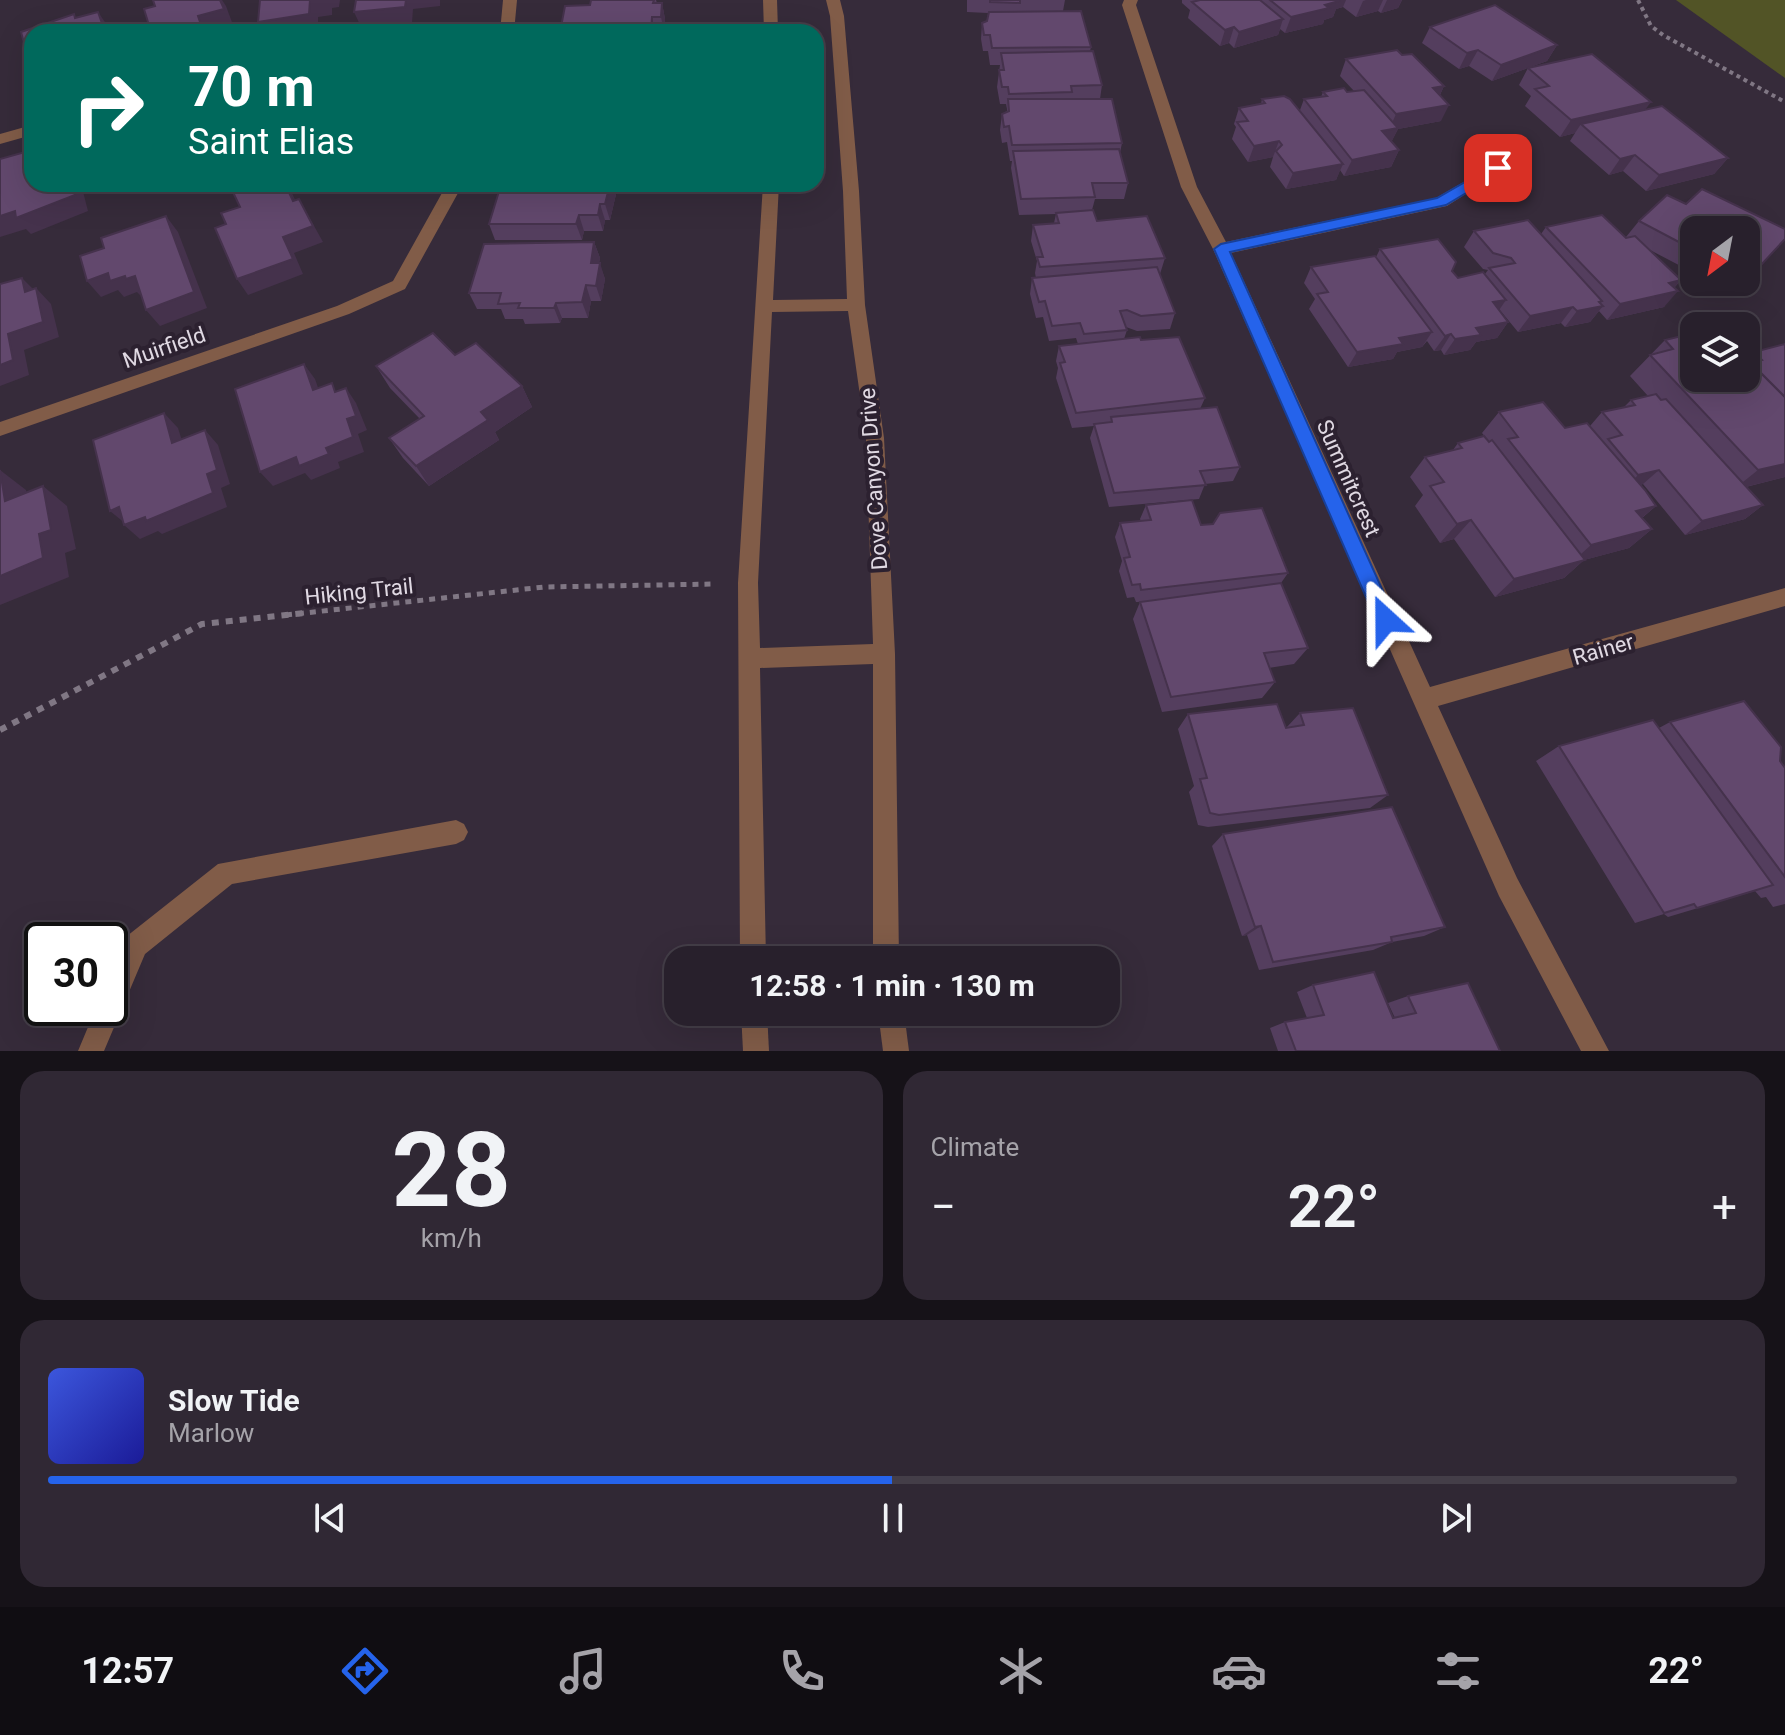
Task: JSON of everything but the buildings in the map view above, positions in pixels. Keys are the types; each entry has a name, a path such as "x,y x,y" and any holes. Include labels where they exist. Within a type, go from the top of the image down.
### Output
{"street":[{"path":"508,24 510,0"},
{"path":"770,0 771,24"},
{"name":"Dove Canyon Drive","path":"833,0 837,16 850,175 856,305 875,438 884,654 886,946"},
{"name":"Summitcrest","path":"1131,0 1129,5 1189,187 1221,249 1508,887 1596,1051"},
{"path":"0,139 24,132"},
{"path":"1221,249 1441,202 1498,168"},
{"name":"Muirfield","path":"0,429 343,310 399,285 451,192"},
{"path":"753,946 748,583 754,433 771,192"},
{"path":"764,306 856,305"},
{"name":"Rainer","path":"1422,700 1785,597"},
{"path":"748,658 884,654"},
{"path":"128,964 136,945 227,873 456,832"},
{"path":"91,1051 102,1026"},
{"path":"755,1026 756,1051"},
{"path":"893,1026 896,1051"}],"path":[{"path":"1638,0 1651,26 1663,35 1785,102"},
{"name":"Hiking Trail","path":"0,730 202,624 544,587 748,583"}],"green space":[{"path":"1676,0 1785,0 1785,78"}],"route":[{"path":"1386,620 1221,249 1441,202 1498,168"}]}
